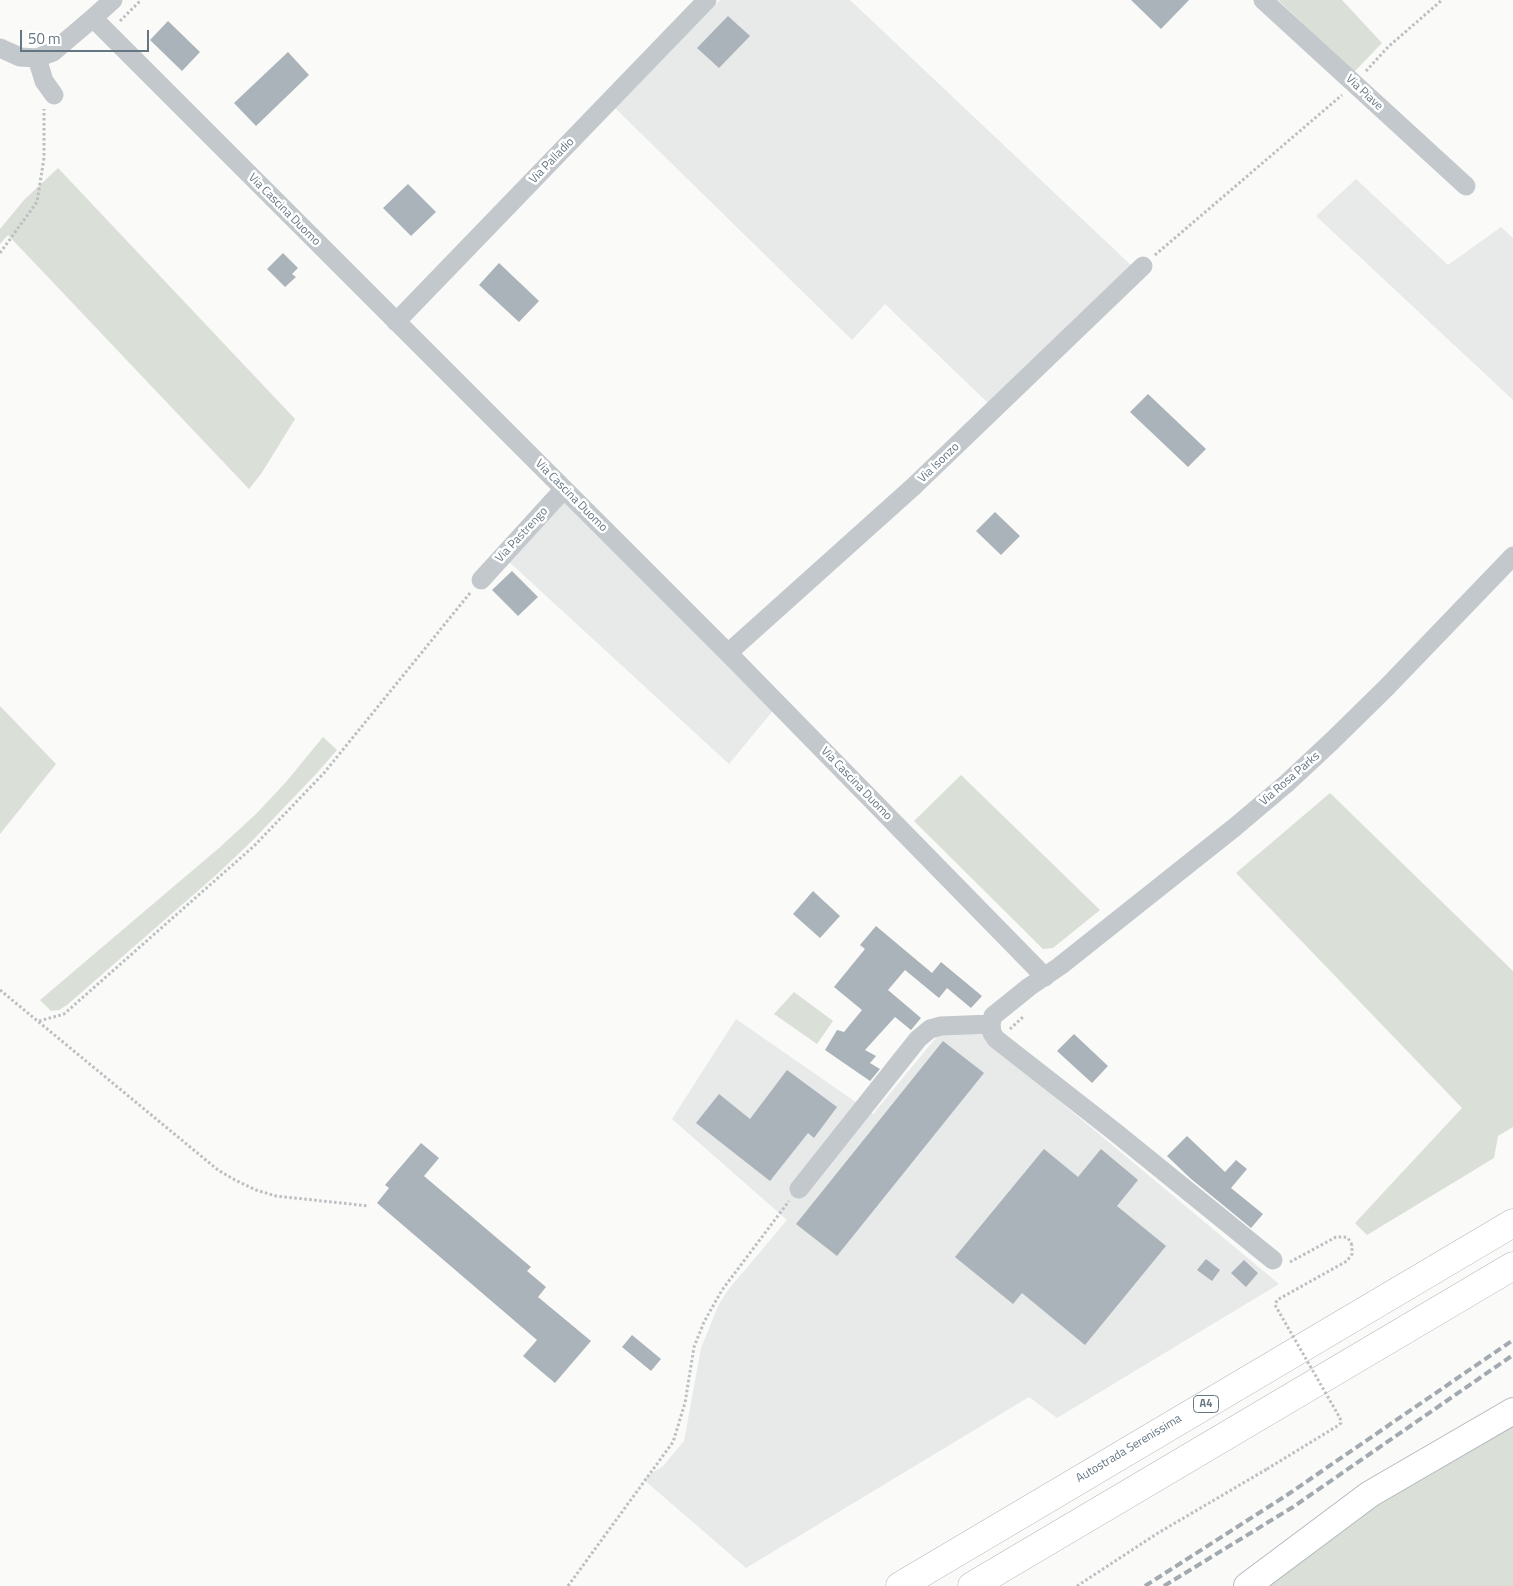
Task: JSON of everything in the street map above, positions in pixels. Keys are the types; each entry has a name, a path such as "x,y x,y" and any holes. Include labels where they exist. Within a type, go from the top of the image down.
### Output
{"highway":[{"name":"Autostrada Serenissima","path":"900,1586 1513,1223"},
{"path":"972,1586 1513,1266"}],"street":[{"path":"0,48 20,57 37,58 53,52 113,0"},
{"name":"Via Palladio","path":"396,322 707,0"},
{"name":"Via Piave","path":"1263,0 1466,186"},
{"name":"Via Cascina Duomo","path":"94,18 728,653 1045,977"},
{"path":"37,58 49,88"},
{"name":"Via Isonzo","path":"728,653 913,487 1143,266"},
{"name":"Via Pastrengo","path":"481,580 564,489"},
{"name":"Via Rosa Parks","path":"991,1024 993,1016 1235,827 1287,783 1387,687 1513,556"},
{"path":"799,1189 918,1039 930,1029 941,1026 991,1024 992,1033 996,1039 1281,1262"},
{"path":"1247,1586 1370,1494 1513,1411"}],"path":[{"path":"120,28 120,21 141,0"},
{"path":"1143,266 1354,84 1388,47 1442,0"},
{"path":"0,253 37,202 44,158 49,88"},
{"path":"39,1021 64,1014 254,846 324,773 481,580"},
{"path":"0,990 218,1170 235,1180 256,1190 276,1196 369,1206"},
{"path":"1008,1032 1028,1012"},
{"path":"568,1586 673,1442 685,1403 694,1347 704,1322 722,1290 799,1189"},
{"path":"1077,1586 1158,1533 1339,1426 1341,1423 1340,1418 1275,1305 1277,1300 1347,1260 1352,1254 1352,1245 1348,1238 1344,1236 1336,1237 1281,1262"}],"shaded area":[{"path":"720,0 850,0 1133,267 990,405 885,304 852,340 615,108"},
{"path":"1278,0 1342,0 1382,43 1354,72"},
{"path":"58,168 295,419 261,474 249,489 8,235 0,244 0,229 24,200"},
{"path":"1356,179 1448,265 1501,227 1513,238 1513,400 1316,216"},
{"path":"564,497 776,707 729,764 507,560"},
{"path":"0,706 56,764 0,834"},
{"path":"323,737 337,750 251,842 215,876 67,1005 59,1010 51,1011 40,1000 219,848 256,814 286,782"},
{"path":"961,775 1100,910 1053,948 1043,949 914,821"},
{"path":"1330,793 1513,971 1513,1127 1498,1136 1494,1158 1367,1235 1355,1223 1462,1108 1236,873"},
{"path":"794,992 833,1021 817,1044 774,1014"},
{"path":"736,1019 873,1114 939,1034 984,1034 985,1039 1279,1284 1057,1418 1029,1397 746,1568 643,1479 663,1466 684,1441 701,1348 719,1304 728,1290 787,1220 672,1119"},
{"path":"1513,1421 1513,1586 1255,1586 1410,1481"}],"building":[{"path":"1131,0 1189,0 1161,29"},
{"path":"728,16 750,36 719,68 697,48"},
{"path":"168,21 200,52 182,71 150,40"},
{"path":"288,52 309,75 256,126 234,103"},
{"path":"408,184 436,212 411,236 383,208"},
{"path":"283,253 298,268 292,274 296,277 285,287 267,269"},
{"path":"499,263 539,301 519,322 479,285"},
{"path":"1148,394 1206,449 1188,467 1130,412"},
{"path":"995,512 1020,536 1001,555 976,531"},
{"path":"512,571 538,597 518,616 492,590"},
{"path":"813,891 840,916 820,938 793,914"},
{"path":"876,926 932,973 941,962 982,996 971,1008 947,988 939,998 905,970 888,990 921,1018 911,1030 895,1017 865,1050 876,1056 870,1063 880,1069 870,1081 825,1050 837,1030 844,1032 862,1010 834,987 865,949 860,945"},
{"path":"1074,1034 1108,1066 1092,1083 1057,1051"},
{"path":"943,1041 984,1073 837,1256 796,1224"},
{"path":"787,1070 837,1107 814,1138 808,1133 770,1181 696,1123 719,1094 750,1119"},
{"path":"1187,1136 1225,1172 1236,1160 1247,1169 1231,1188 1263,1214 1251,1228 1190,1178 1167,1156"},
{"path":"421,1143 439,1158 424,1176 531,1267 527,1271 546,1287 538,1297 591,1341 555,1383 523,1356 537,1340 377,1203 389,1188 385,1185"},
{"path":"1044,1149 1078,1177 1101,1149 1138,1180 1117,1206 1166,1246 1085,1345 1022,1293 1013,1304 955,1257"},
{"path":"1206,1259 1220,1270 1212,1281 1197,1270"},
{"path":"1244,1260 1258,1273 1246,1287 1231,1273"},
{"path":"632,1335 661,1359 651,1371 622,1347"}],"railway":[{"path":"1145,1586 1287,1495 1513,1340"},
{"path":"1164,1586 1293,1507 1513,1355"}]}
